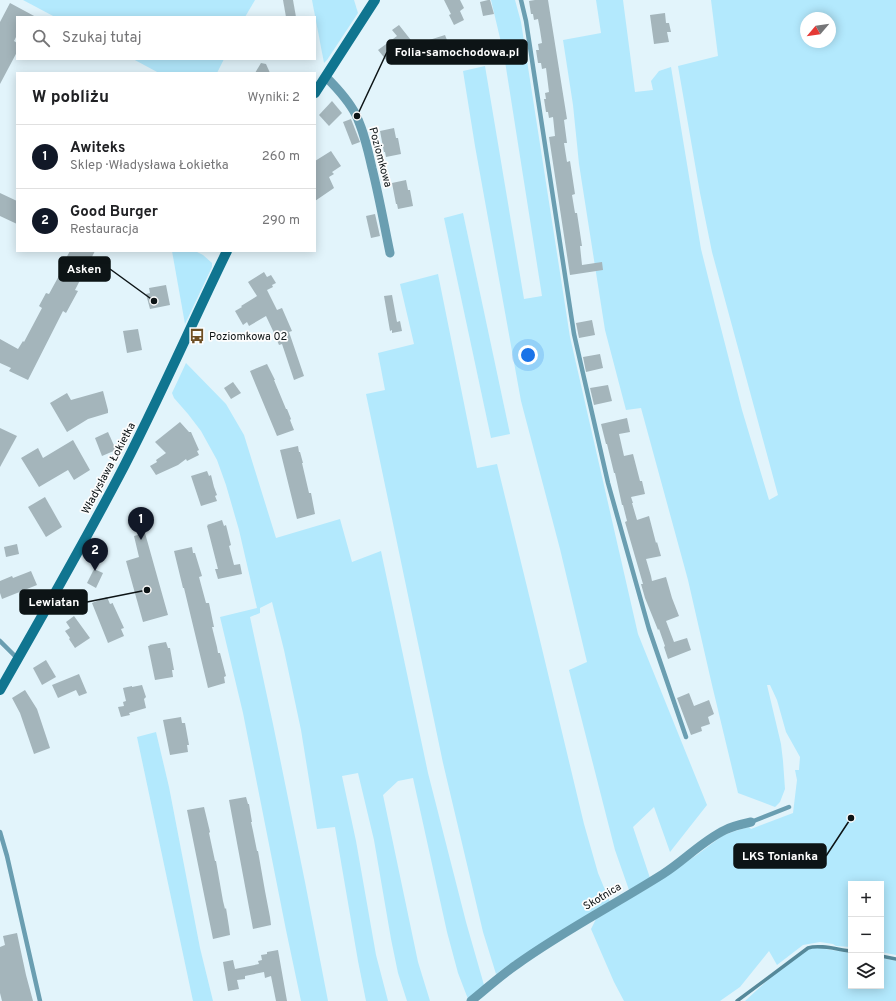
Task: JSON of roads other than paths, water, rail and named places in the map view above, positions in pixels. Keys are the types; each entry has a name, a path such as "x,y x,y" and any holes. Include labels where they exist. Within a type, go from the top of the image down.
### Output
{"street":[{"path":"316,92 376,0"},
{"name":"Poziomkowa","path":"326,77 337,87 348,102 363,132 378,193 390,253"},
{"name":"Władysława Łokietka","path":"0,690 54,596 118,478 158,398 227,252"},
{"name":"Skotnica","path":"471,1001 496,979 540,948 664,874 714,836 734,826 751,822"}],"lane":[{"path":"521,0 526,21 574,334 608,483 649,629 686,737"},
{"path":"0,641 18,659"},
{"path":"751,822 789,807"},
{"path":"0,832 9,864 40,1001"}],"waterway":[{"path":"737,1001 808,948 824,947 848,951"},
{"path":"884,957 896,959"}],"place":[{"name":"Folia-samochodowa.pl","path":"357,116"},
{"name":"Asken","path":"154,301"},
{"name":"Poziomkowa 02","path":"197,336"},
{"name":"Awiteks","path":"141,540"},
{"name":"Good Burger","path":"95,571"},
{"name":"Lewiatan","path":"147,590"},
{"name":"LKS Tonianka","path":"851,818"}]}
